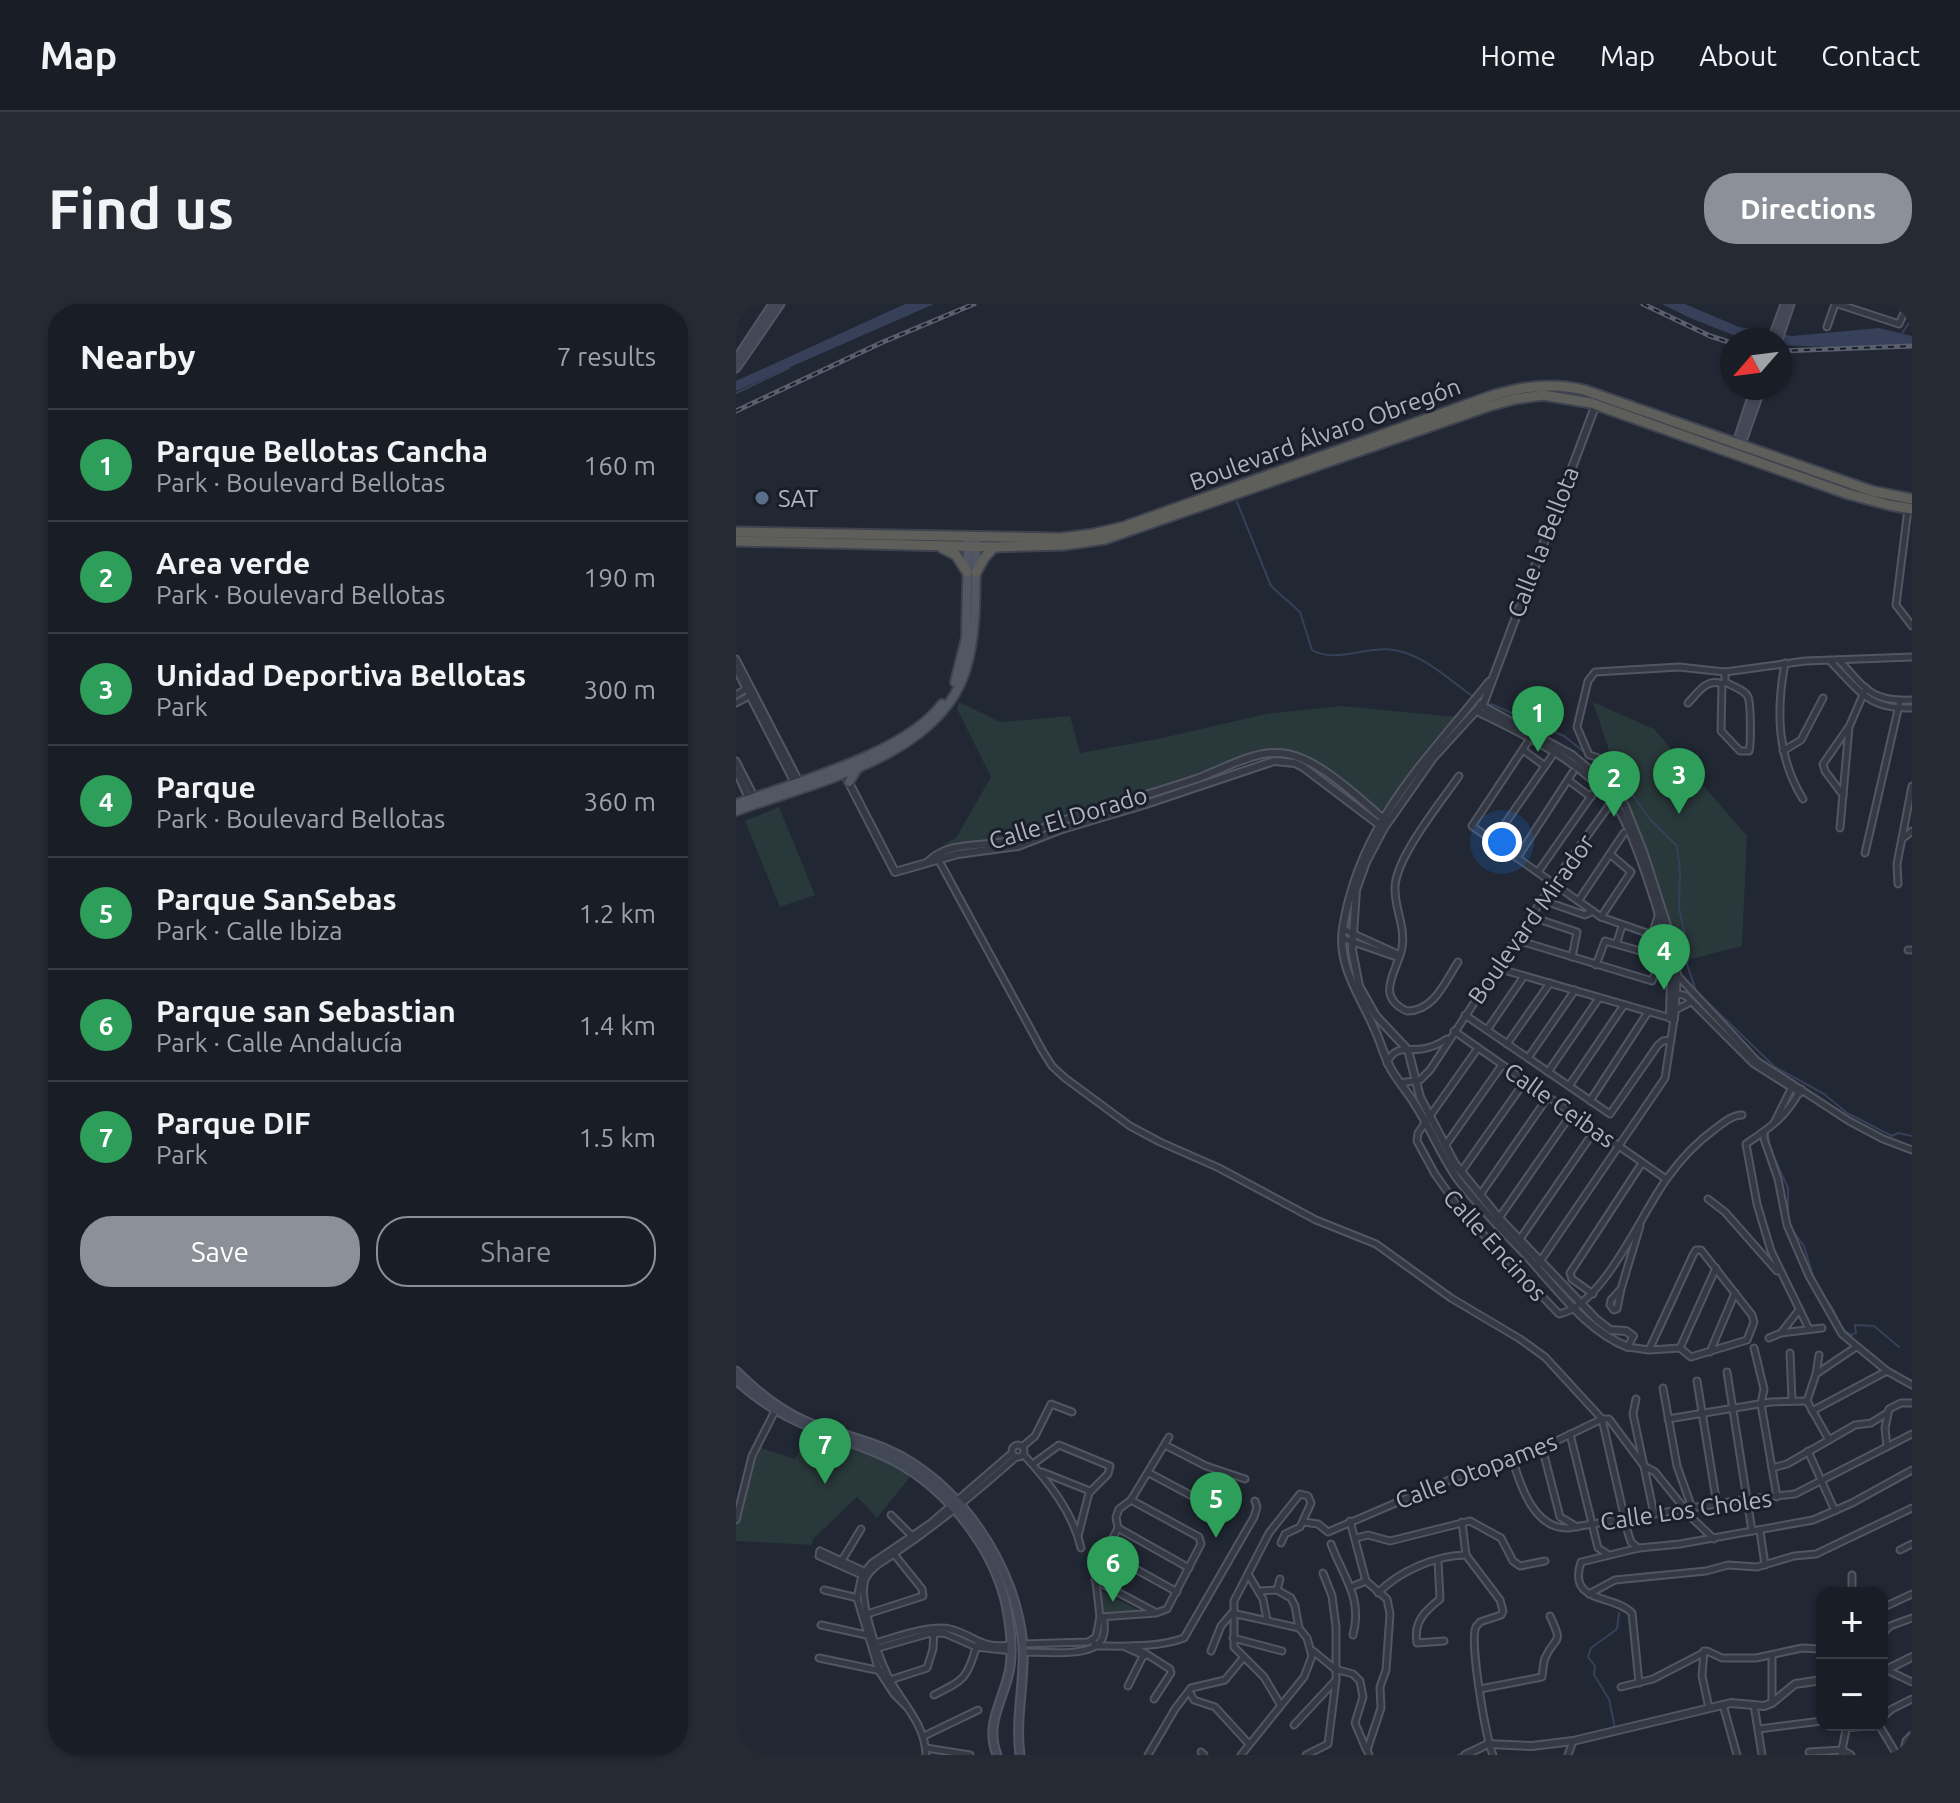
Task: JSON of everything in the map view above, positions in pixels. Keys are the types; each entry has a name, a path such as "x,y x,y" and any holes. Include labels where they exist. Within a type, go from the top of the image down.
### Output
{"highway":[{"name":"Boulevard Álvaro Obregón","path":"738,537 769,533 972,542 1066,538 1123,527 1478,400 1525,387 1560,386 1584,390 1738,448 1848,494 1911,505"},
{"name":"Boulevard Álvaro Obregón","path":"738,537 939,547 972,542 994,547 1079,544 1123,535 1515,399 1543,395 1596,404 1738,448"},
{"path":"939,547 956,555 971,572 994,547"}],"main road":[{"path":"736,360 773,304"},
{"path":"736,368 780,304"},
{"path":"1779,328 1788,304"},
{"path":"1738,448 1754,400"},
{"path":"842,768 859,765 893,751 926,730 955,694 969,655 972,542"},
{"path":"736,804 753,801 842,768 906,737 929,719 945,700 958,676 966,638 971,572"},
{"path":"849,782 859,765"},
{"path":"736,811 753,801"},
{"path":"736,1371 777,1408"},
{"path":"736,1380 777,1408 807,1422 889,1450 915,1465 956,1506 992,1551 1004,1576 1020,1629 1007,1682 991,1727 997,1755"},
{"path":"956,1506 1001,1586 1017,1648 1021,1682 1018,1718 1020,1755"}],"street":[{"path":"1827,327 1836,304 1899,324 1908,304"},
{"name":"Calle la Bellota","path":"1476,707 1490,680 1596,404"},
{"path":"1911,505 1897,609 1912,623"},
{"path":"1616,798 1628,788 1627,778 1606,760 1589,755 1578,732 1590,677 1601,671 1679,667 1725,672 1785,663 1912,657"},
{"path":"736,659 798,785"},
{"path":"1839,660 1864,691"},
{"path":"1829,661 1864,691 1912,708"},
{"path":"1785,663 1779,715 1783,751 1789,773 1803,799"},
{"path":"736,669 750,691"},
{"path":"1688,703 1709,683 1716,681 1724,683 1744,692 1749,700 1749,751 1740,751 1721,733 1724,683 1725,672"},
{"path":"736,695 750,691"},
{"path":"736,703 750,691"},
{"path":"1843,795 1823,764 1849,727 1864,691"},
{"path":"1783,751 1801,740 1823,698"},
{"path":"1899,705 1912,700"},
{"path":"1865,853 1899,705"},
{"path":"1538,1264 1665,1078 1677,975 1646,868 1616,798 1555,751 1476,707 1383,823 1353,879 1342,938 1348,974 1387,1063 1428,1121 1458,1174 1498,1220 1520,1239 1538,1264 1606,1327 1633,1336 1641,1349"},
{"path":"1840,828 1849,727"},
{"path":"1530,738 1472,826 1601,917 1668,940"},
{"path":"1523,750 1545,766"},
{"path":"1493,841 1555,751"},
{"name":"Calle El Dorado","path":"937,858 955,848 1014,840 1252,758 1277,753 1290,754 1310,762 1383,823"},
{"path":"736,761 753,801"},
{"path":"1517,858 1576,766"},
{"path":"842,768 895,872 937,858 1042,1050 1052,1066 1065,1078 1153,1139 1219,1168 1316,1220 1376,1244 1451,1298 1545,1357 1602,1419 1630,1540 1639,1548"},
{"path":"736,771 753,801"},
{"path":"1458,962 1424,1009 1407,1011 1395,1004 1389,991 1400,957 1403,933 1396,903 1396,875 1459,776"},
{"path":"1538,872 1593,794 1568,780"},
{"path":"1898,884 1896,870 1912,786"},
{"name":"Boulevard Mirador","path":"1417,1082 1430,1070 1448,1038 1553,883 1616,798"},
{"path":"1383,823 1360,876 1354,905 1355,976 1367,1002 1388,1031 1408,1050 1428,1121 1458,1174 1574,1308 1597,1329 1625,1346 1649,1350 1680,1348 1691,1357 1745,1342 1754,1318 1699,1249 1693,1255 1649,1350"},
{"path":"1579,900 1629,828"},
{"path":"1901,840 1912,831"},
{"path":"1601,917 1631,872 1610,854"},
{"path":"1646,868 1658,916 1668,940 1675,1010 1672,1021"},
{"path":"1542,900 1585,915 1593,911"},
{"path":"1652,935 1658,916"},
{"path":"1532,917 1577,932 1572,957"},
{"path":"1617,942 1622,926"},
{"path":"1343,929 1400,957"},
{"path":"1342,938 1353,936"},
{"path":"1517,940 1596,965 1653,981 1659,957 1617,942 1605,941 1596,965"},
{"path":"1497,968 1672,1021"},
{"path":"1677,975 1749,1056"},
{"path":"1487,1030 1524,976"},
{"path":"1507,1044 1550,983"},
{"path":"1528,1058 1575,990"},
{"path":"1674,992 1684,994 1749,1056 1792,1087 1872,1133 1912,1150"},
{"path":"1548,1072 1599,998"},
{"path":"1675,1010 1692,1002"},
{"path":"1569,1086 1624,1005"},
{"path":"1590,1101 1648,1012"},
{"path":"1465,1015 1610,1114 1660,1043 1671,1040"},
{"name":"Calle Ceibas","path":"1454,1031 1666,1179"},
{"path":"1387,1063 1396,1051 1428,1048 1448,1038"},
{"path":"1428,1121 1478,1048"},
{"path":"1444,1147 1502,1065"},
{"path":"1458,1174 1525,1081"},
{"path":"1400,1083 1417,1082"},
{"path":"1771,1127 1792,1087"},
{"path":"1801,1092 1785,1116 1746,1144 1757,1204 1771,1251 1809,1329"},
{"path":"1480,1196 1548,1097"},
{"path":"1498,1220 1572,1113"},
{"path":"1574,1308 1593,1294 1666,1179 1707,1135 1734,1116 1742,1115"},
{"name":"Calle Encinos","path":"1428,1121 1417,1137 1418,1145 1461,1211 1556,1313 1562,1314 1574,1308"},
{"path":"1520,1239 1595,1130"},
{"path":"1764,1132 1787,1225 1809,1276 1842,1334 1887,1371 1912,1385"},
{"path":"1593,1294 1572,1279 1570,1273 1642,1163"},
{"path":"1708,1199 1725,1212 1781,1274"},
{"path":"1621,1289 1642,1221"},
{"path":"1622,1249 1631,1253"},
{"path":"1762,1255 1771,1251"},
{"path":"1680,1348 1716,1268"},
{"path":"1710,1352 1735,1293"},
{"path":"1781,1333 1799,1310"},
{"path":"1769,1338 1781,1333 1822,1328"},
{"path":"1624,1331 1625,1346"},
{"path":"1625,1346 1633,1336"},
{"path":"1816,1374 1856,1347"},
{"path":"1754,1348 1764,1389 1761,1404 1777,1497"},
{"path":"1790,1353 1792,1400"},
{"path":"1819,1355 1807,1401 1829,1440"},
{"path":"1812,1411 1887,1371"},
{"path":"1727,1372 1752,1531"},
{"path":"1697,1381 1717,1505"},
{"path":"1663,1388 1689,1509"},
{"path":"1636,1399 1633,1414 1654,1514"},
{"path":"1668,1419 1761,1404 1807,1401"},
{"path":"1772,1468 1787,1464 1855,1425 1875,1421 1896,1405 1912,1403"},
{"path":"970,1755 926,1751 924,1736 882,1671 860,1598 865,1574 956,1506 1023,1450 1035,1436 1051,1404 1072,1412"},
{"path":"736,1520 752,1456 777,1408"},
{"path":"1887,1413 1887,1447"},
{"path":"1602,1419 1608,1418 1612,1422 1644,1466 1658,1475 1714,1539"},
{"name":"Calle Otopames","path":"1304,1522 1318,1524 1328,1532 1454,1478 1513,1461 1602,1419"},
{"path":"1570,1434 1599,1550 1612,1553"},
{"name":"Calle Los Choles","path":"1513,1461 1522,1488 1544,1521 1554,1528 1578,1527 1795,1494 1912,1434"},
{"path":"1094,1643 1102,1617 1095,1573 1118,1528 1117,1513 1131,1500 1169,1437"},
{"path":"1033,1464 1059,1445 1110,1466 1108,1474 1090,1491 1078,1536"},
{"path":"1165,1445 1206,1466 1245,1479"},
{"path":"1014,1455 1015,1446 1023,1450 1041,1471 1090,1491"},
{"path":"1542,1447 1560,1517 1578,1527"},
{"path":"1808,1451 1835,1511"},
{"path":"1639,1683 1632,1613 1620,1603 1601,1601 1589,1594 1579,1580 1582,1561 1639,1548 1714,1539 1813,1520 1912,1470"},
{"path":"1041,1471 1078,1536 1081,1548"},
{"path":"1149,1473 1224,1513"},
{"path":"1280,1704 1264,1677 1234,1647 1232,1613 1234,1601 1269,1533 1300,1494 1311,1499 1304,1522 1285,1534 1281,1543"},
{"path":"1102,1617 1156,1613 1167,1609 1201,1544 1200,1539 1131,1500"},
{"path":"821,1625 873,1643 934,1631 955,1631 977,1645 1079,1652 1094,1643 1133,1646 1173,1642 1188,1634 1254,1517 1255,1501"},
{"path":"1589,1594 1615,1580 1706,1571 1728,1565 1765,1565 1794,1556 1821,1553 1912,1508"},
{"path":"891,1515 914,1538"},
{"path":"1350,1521 1366,1581 1387,1599 1390,1614 1387,1664 1380,1687 1381,1708 1368,1752"},
{"path":"1356,1538 1368,1535 1390,1541 1470,1521 1487,1533 1495,1534 1513,1561 1520,1566 1545,1561"},
{"path":"1462,1522 1466,1555 1500,1600 1503,1611 1501,1615 1480,1622 1476,1627 1480,1689 1488,1744 1493,1755"},
{"path":"1118,1528 1189,1568"},
{"path":"861,1529 841,1562 865,1574"},
{"path":"1760,1531 1765,1565"},
{"path":"1331,1544 1351,1587 1357,1613 1353,1635"},
{"path":"1900,1550 1912,1544"},
{"path":"865,1614 923,1595 922,1589 892,1552"},
{"path":"1105,1552 1177,1592"},
{"path":"1378,1593 1393,1578 1438,1560 1466,1555"},
{"path":"1438,1560 1440,1599 1424,1612 1415,1633 1417,1643 1444,1641"},
{"path":"1306,1755 1328,1744 1336,1680 1336,1627 1332,1596 1323,1573"},
{"path":"1248,1574 1266,1607 1267,1620"},
{"path":"1852,1575 1852,1587"},
{"path":"1277,1590 1280,1579"},
{"path":"1094,1580 1156,1613"},
{"path":"1351,1587 1366,1581"},
{"path":"824,1590 860,1598"},
{"path":"1259,1591 1277,1590 1291,1598 1299,1628 1312,1650 1335,1669 1353,1674 1360,1681 1364,1691 1355,1720 1368,1752"},
{"path":"1888,1605 1912,1594"},
{"path":"1232,1613 1299,1628"},
{"path":"1211,1651 1221,1626 1232,1613"},
{"path":"1480,1689 1542,1677 1544,1660 1558,1640 1550,1616"},
{"path":"1888,1628 1912,1618"},
{"path":"888,1681 927,1668 934,1631"},
{"path":"1233,1638 1282,1651"},
{"path":"934,1695 964,1679 977,1645"},
{"path":"1124,1646 1171,1670 1154,1699"},
{"path":"1133,1646 1146,1657"},
{"path":"1621,1687 1653,1679 1704,1651 1727,1658 1772,1656 1802,1648 1816,1649"},
{"path":"1241,1755 1304,1677 1311,1663 1312,1650"},
{"path":"1704,1651 1702,1676 1709,1708"},
{"path":"1772,1656 1772,1703"},
{"path":"1128,1686 1146,1657"},
{"path":"1888,1669 1912,1657"},
{"path":"819,1658 882,1671"},
{"path":"1148,1755 1175,1709 1189,1692 1195,1686 1225,1680 1243,1658"},
{"path":"1888,1672 1912,1682"},
{"path":"1294,1725 1336,1680"},
{"path":"1465,1755 1488,1744 1532,1746 1573,1741 1723,1705 1772,1703 1795,1684 1816,1681"},
{"path":"1189,1692 1194,1700 1215,1707 1249,1744"},
{"path":"1888,1713 1912,1699"},
{"path":"1723,1705 1737,1754 1745,1755"},
{"path":"1754,1705 1762,1755"},
{"path":"924,1736 978,1710"},
{"path":"1759,1729 1816,1722"},
{"path":"1842,1752 1846,1731"},
{"path":"1881,1731 1900,1755 1912,1735"},
{"path":"1568,1755 1573,1741"},
{"path":"1809,1752 1851,1755"}],"shaded area":[{"path":"959,702 1000,722 1070,716 1080,753 1266,714 1341,706 1457,717 1433,741 1383,809 1378,810 1306,755 1283,749 1265,749 1006,838 945,846 956,838 991,777 957,709"},
{"path":"1593,702 1654,729 1747,836 1742,946 1688,960 1665,918"},
{"path":"779,807 815,895 780,907 745,821"},
{"path":"810,1425 914,1472 877,1518 857,1497 813,1539 812,1545 736,1541 736,1526 752,1455 758,1447 795,1459"},
{"path":"1101,1591 1138,1610 1104,1614"}],"water":[{"path":"905,304 934,304 736,391 736,381"},
{"path":"1662,304 1685,304 1745,328 1720,330"},
{"path":"1879,328 1912,336 1912,344 1792,345 1792,336"}],"waterway":[{"path":"1902,333 1909,323"},
{"path":"736,393 789,368"},
{"path":"1237,502 1271,586 1300,612 1312,650 1331,655 1384,649 1405,653 1435,668 1471,695"},
{"path":"1491,704 1564,736 1628,788 1649,818 1677,846 1679,908 1689,954 1687,964 1696,991 1775,1067 1824,1094 1847,1113 1892,1136 1898,1133 1912,1136"},
{"path":"1768,1133 1770,1148 1788,1188 1788,1214"},
{"path":"1791,1228 1804,1246 1814,1279"},
{"path":"1824,1299 1846,1332 1851,1335 1856,1333 1855,1325 1874,1326 1899,1347"},
{"path":"1615,1728 1609,1699 1594,1675 1595,1666 1588,1657 1591,1648 1617,1629 1619,1613"},
{"path":"1489,1741 1530,1743"},
{"path":"1458,1755 1465,1752"}],"railway":[{"path":"736,411 883,342 974,304"},
{"path":"1643,304 1720,339"},
{"path":"1792,351 1912,346"}],"place":[{"name":"SAT","path":"762,498"},
{"name":"Parque Bellotas Cancha","path":"1538,752"},
{"name":"Unidad Deportiva Bellotas","path":"1679,814"},
{"name":"Area verde","path":"1614,817"},
{"name":"Parque","path":"1664,990"},
{"name":"Parque DIF","path":"825,1484"},
{"name":"Parque SanSebas","path":"1216,1538"},
{"name":"Parque san Sebastian","path":"1113,1602"}]}
